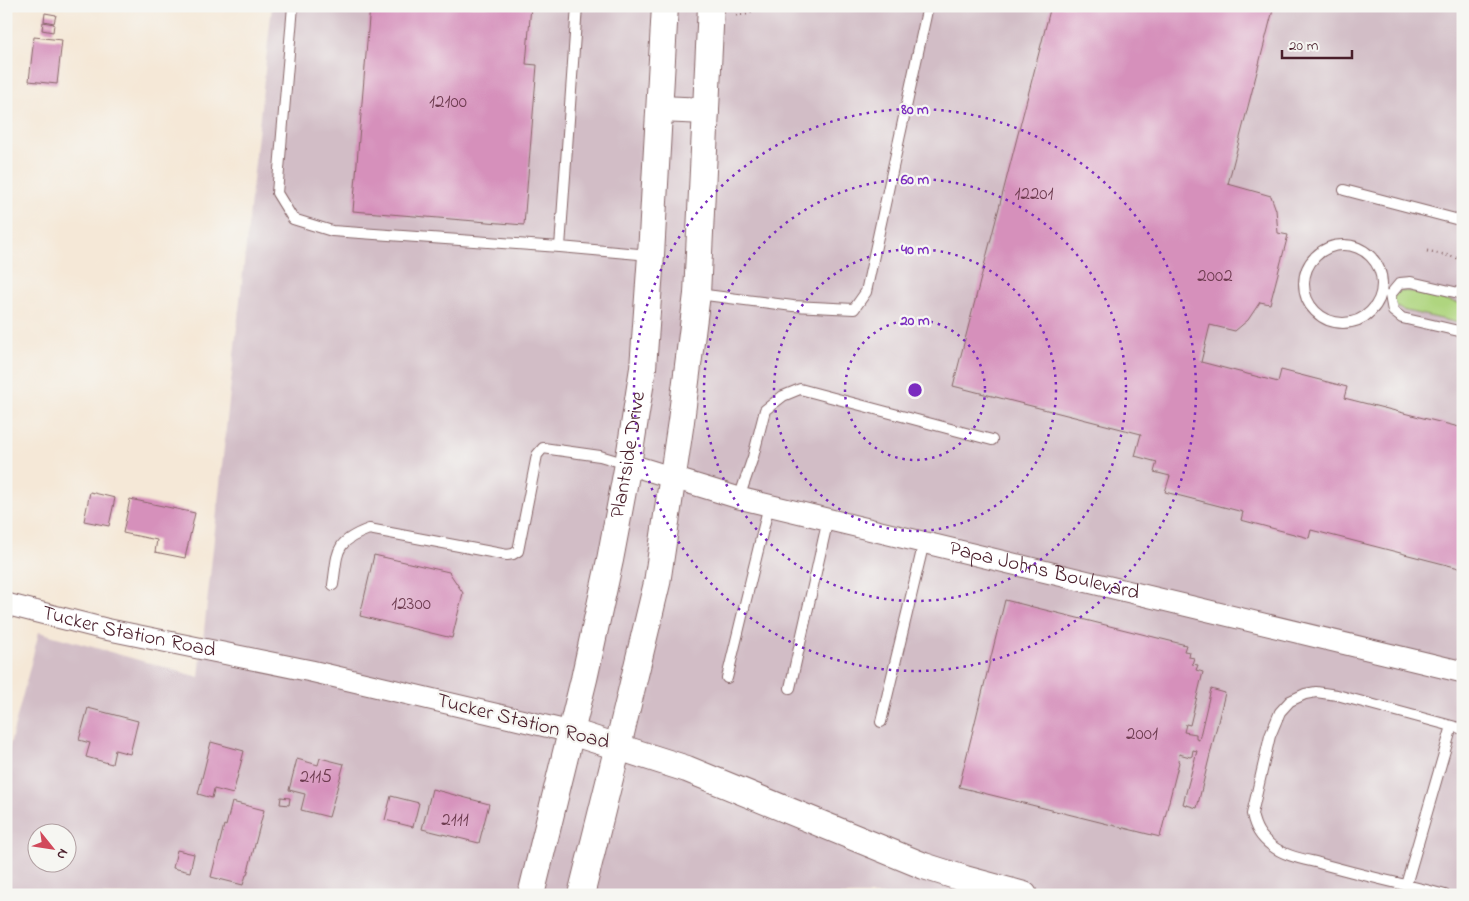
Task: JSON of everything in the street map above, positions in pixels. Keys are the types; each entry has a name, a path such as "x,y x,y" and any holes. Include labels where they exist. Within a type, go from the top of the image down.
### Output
{"street":[{"name":"Plantside Drive","path":"531,895 584,679 610,560 643,368 665,6"},
{"path":"581,895 657,583 697,294 706,110 722,10"},
{"path":"660,109 706,110"},
{"name":"Papa Johns Boulevard","path":"628,464 739,498 1463,672"},
{"name":"Tucker Station Road","path":"6,604 105,629 311,671 571,732 687,769 978,889 1024,895"}],"lane":[{"path":"293,6 277,193 293,219 332,231 651,255"},
{"path":"560,247 577,6"},
{"path":"697,294 793,306 854,309 866,292 928,6"},
{"path":"1344,190 1463,221"},
{"path":"1463,294 1411,282 1400,283 1385,295 1366,316 1354,322 1341,324 1328,321 1317,313 1308,303 1304,290 1305,276 1310,264 1319,254 1330,247 1344,244 1366,252 1374,260 1380,270 1385,295 1393,310 1402,318 1463,332"},
{"path":"739,498 753,457 765,410 782,396 800,389 992,440"},
{"path":"333,584 338,553 342,544 355,535 369,529 514,554 518,551 537,455 543,448 600,456 628,464"},
{"path":"727,678 769,505"},
{"path":"790,688 828,519"},
{"path":"882,722 924,542"},
{"path":"1445,895 1287,854 1273,847 1261,836 1255,827 1252,814 1270,736 1280,712 1290,701 1305,694 1316,692 1337,695 1463,729"},
{"path":"1406,885 1452,726"}],"path":[{"path":"722,10 747,14 759,6"},
{"path":"1427,251 1463,259"}],"shaded area":[{"path":"272,6 1463,6 1463,895 6,895 6,760 39,632 199,677"}],"green space":[{"path":"1407,291 1463,304 1463,324 1402,310 1395,306 1393,298 1398,292"}],"building":[{"path":"370,6 531,6 526,64 537,65 524,225 353,211"},
{"path":"1051,6 1079,6 1087,8 1087,6 1141,6 1159,11 1160,6 1274,6 1228,184 1271,196 1276,210 1278,233 1288,235 1270,304 1260,302 1248,320 1235,331 1210,325 1201,362 1278,382 1281,370 1347,387 1344,398 1463,428 1463,569 1311,530 1309,538 1241,520 1243,512 1165,492 1170,476 1154,472 1157,462 1135,456 1141,434 953,386"},
{"path":"45,13 56,15 54,23 44,21"},
{"path":"43,22 54,24 53,32 42,30"},
{"path":"34,37 62,40 57,84 29,81"},
{"path":"90,492 115,498 109,526 84,521"},
{"path":"130,499 195,513 185,558 155,552 157,540 123,533"},
{"path":"374,555 449,572 463,593 452,638 360,616"},
{"path":"1005,600 1186,645 1184,651 1190,652 1189,657 1194,658 1192,664 1198,665 1196,670 1203,672 1190,725 1186,724 1184,732 1196,734 1196,739 1199,740 1211,689 1225,693 1197,808 1183,804 1197,751 1193,750 1190,757 1179,754 1179,762 1160,837 959,787"},
{"path":"88,708 138,721 130,754 115,750 112,764 86,757 90,743 79,740"},
{"path":"211,742 244,751 233,794 214,789 212,798 198,794"},
{"path":"320,758 344,764 329,817 301,810 305,794 289,790 297,759 318,765"},
{"path":"432,789 489,804 479,843 422,829"},
{"path":"391,796 419,803 413,827 385,820"},
{"path":"281,797 290,798 289,805 280,804"},
{"path":"232,802 264,810 243,885 211,877 224,825 226,826"},
{"path":"177,850 194,854 190,872 173,868"}]}
